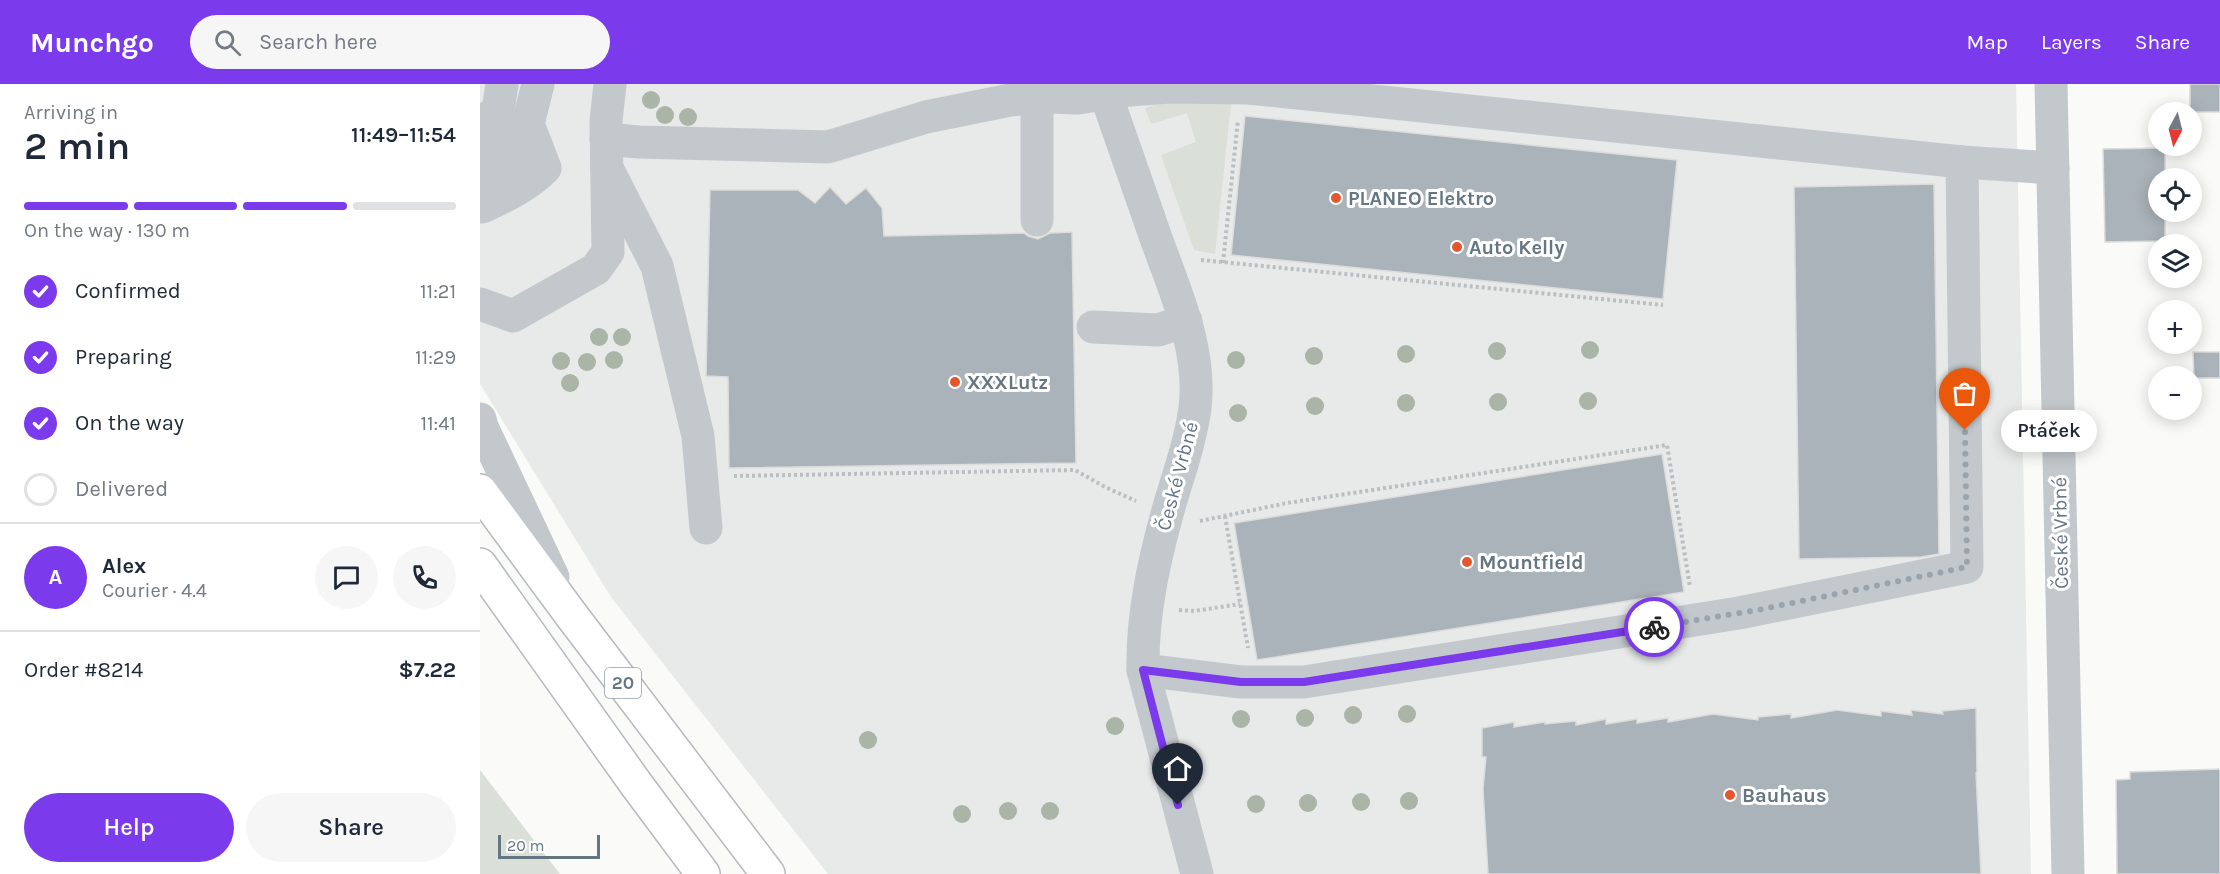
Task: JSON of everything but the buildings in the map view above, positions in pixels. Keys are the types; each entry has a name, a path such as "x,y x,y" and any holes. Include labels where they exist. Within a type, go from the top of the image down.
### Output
{"main road":[{"name":"20","path":"480,491 768,874"},
{"name":"20","path":"480,566 703,874"}],"street":[{"path":"480,95 500,84"},
{"path":"480,123 498,111 500,84"},
{"path":"480,205 482,207 497,200 538,176 545,168 532,134 538,84"},
{"path":"480,304 513,316 596,269 608,252 606,121 610,84"},
{"name":"České Vrbné","path":"2051,84 2068,874"},
{"path":"606,154 639,142 828,147 926,117 1010,100 1078,98 1105,89 1169,87 1240,88 1962,162 2053,168"},
{"name":"České Vrbné","path":"1105,89 1186,321 1196,386 1195,408 1186,456 1167,513 1152,574 1142,643 1143,670 1197,874"},
{"path":"1037,98 1037,220"},
{"path":"480,151 532,134"},
{"path":"480,179 532,134"},
{"path":"606,154 657,266 698,436 706,528"},
{"path":"1143,670 1241,682 1304,682 1695,621 1967,567 1962,162"},
{"path":"1093,327 1158,330 1186,321"},
{"path":"480,419 572,616"}],"path":[{"path":"1223,263 1240,88"},
{"path":"1191,259 1663,305"},
{"path":"1198,522 1287,503 1667,445 1695,621"},
{"path":"732,476 1075,470 1137,502"},
{"path":"1225,516 1250,656"},
{"path":"1183,611 1240,604"}],"shaded area":[{"path":"480,84 2016,84 2031,874 828,874 611,597 480,384"},
{"path":"1161,103 1231,104 1215,254 1194,250 1161,155 1196,142 1187,113 1151,124 1145,108"},
{"path":"480,770 560,874 480,874"}],"way so far":[{"path":"1654,627 1758,610 1967,567 1965,430"}],"place":[{"name":"PLANEO Elektro","path":"1336,198"},
{"name":"Auto Kelly","path":"1457,247"},
{"name":"XXXLutz","path":"955,382"},
{"name":"Ptáček","path":"1965,430"},
{"name":"Mountfield","path":"1467,562"},
{"name":"Bauhaus","path":"1730,795"}],"route":[{"path":"1178,805 1143,670 1241,682 1304,682 1654,627"}]}
